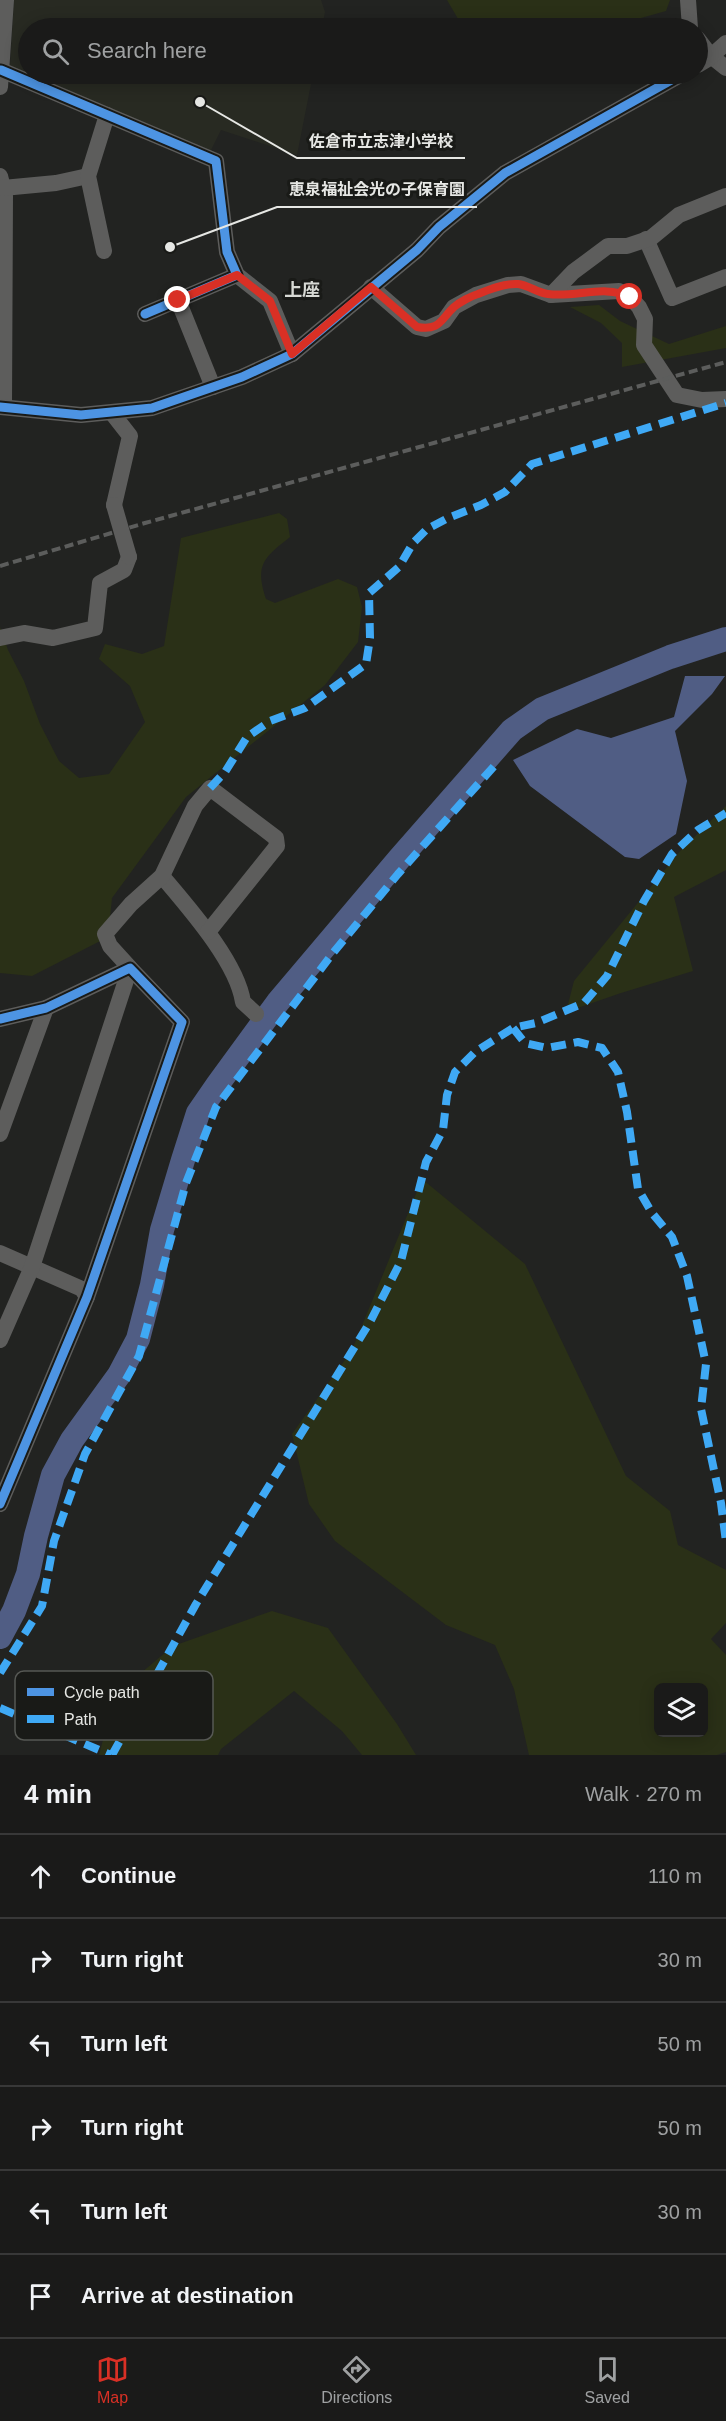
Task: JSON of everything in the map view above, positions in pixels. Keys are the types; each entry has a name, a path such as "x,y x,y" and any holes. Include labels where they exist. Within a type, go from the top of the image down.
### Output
{"street":[{"path":"0,87 6,0"},
{"path":"688,0 689,18"},
{"path":"708,57 726,43"},
{"path":"708,61 726,68"},
{"path":"1,70 18,77"},
{"path":"34,84 216,161 226,252 237,275 270,301 292,354"},
{"path":"88,176 56,183 2,182 5,196 2,407 81,415 152,408 242,377 292,354 505,173 664,84"},
{"path":"104,250 88,176 107,115"},
{"path":"551,295 573,272 608,246 627,246 646,239 679,215 726,196"},
{"path":"646,239 672,298 726,277"},
{"path":"145,314 237,275"},
{"path":"371,287 417,327 426,328 444,321 454,307 476,294 508,285 521,284 551,295 605,290 619,291 630,297 639,307 645,319 644,345 677,395 702,400 726,399"},
{"path":"178,300 213,387"},
{"path":"0,638 24,633 53,638 94,628 100,583 124,570 129,557 114,506 130,436 112,413"},
{"path":"0,1504 87,1296 182,1022 110,946 105,934 131,904 162,876 195,806 210,788 276,838 277,846 207,932"},
{"path":"162,876 207,932 241,988 243,1002 256,1014"},
{"path":"0,1019 46,1008 130,968"},
{"path":"0,1340 32,1267 130,968"},
{"path":"0,1134 46,1008"},
{"path":"0,1253 82,1289 87,1296"}],"shaded area":[{"path":"14,0 321,0 325,12 324,18 18,18 18,70 10,66"},
{"path":"52,84 311,84 297,155 221,130 210,152"}],"green space":[{"path":"447,0 670,0 666,11 641,18 458,18"},
{"path":"599,305 620,321 669,344 726,326 726,348 622,367 622,343 601,323 570,307"},
{"path":"279,513 287,519 290,537 264,562 261,577 266,599 275,603 338,579 357,587 362,607 358,642 325,685 186,797 112,898 108,937 32,976 0,973 0,627 40,724 59,761 79,778 109,774 145,722 130,686 99,659 105,644 142,654 164,646 181,538"},
{"path":"726,806 726,870 674,897 693,971 566,1012 574,981 681,850"},
{"path":"422,1179 525,1264 626,1476 670,1511 678,1545 726,1570 726,1623 711,1639 726,1655 726,1752 717,1755 529,1755 514,1689 495,1645 446,1625 335,1541 309,1504 292,1434 352,1350"},
{"path":"272,1611 328,1628 397,1724 416,1755 362,1755 342,1731 294,1691 221,1749 218,1755 99,1755 103,1740 213,1740 213,1671 143,1671 173,1646"}],"water":[{"path":"685,676 725,676 712,694 675,731 687,781 676,834 639,859 625,857 530,786 513,760 577,729 611,738 674,717"}],"waterway":[{"path":"0,1637 14,1611 28,1574 53,1475 72,1440 119,1375 138,1339 152,1285 162,1230 183,1160 198,1113 218,1084 278,1002 512,730 542,709 670,657 726,639"}],"railway":[{"path":"0,566 145,523 726,362"}],"marked path":[{"path":"210,788 225,772 247,737 270,721 305,708 366,664 370,638 369,593 399,567 413,543 427,529 505,492 532,464 726,403"},
{"path":"0,1673 42,1606 54,1541 85,1454 139,1356 186,1183 216,1107 333,953 398,874 496,764"},
{"path":"159,1671 196,1604 370,1322 401,1261 426,1162 443,1130 447,1095 455,1072 475,1052 513,1028 536,1023 584,1003 607,976 644,901 672,854 698,830 726,813"},
{"path":"513,1028 525,1043 547,1048 578,1042 602,1048 618,1072 627,1112 638,1189 652,1213 672,1237 687,1276 706,1364 701,1409 721,1503 726,1542"},
{"path":"0,1708 15,1714"},
{"path":"76,1740 111,1755"},
{"path":"112,1755 120,1740"}],"cycle path":[{"path":"1,70 18,77"},
{"path":"34,84 216,161 227,252 237,275 145,314"},
{"path":"0,407 81,415 152,408 242,377 292,354 505,173 664,84"},
{"path":"0,1019 46,1008 130,968 182,1022 87,1297 0,1504"}],"place":[{"name":"佐倉市立志津小学校","path":"200,102"},
{"name":"恵泉福祉会光の子保育園","path":"170,247"}],"district":[{"name":"上座","path":"302,290"}],"route":[{"path":"178,300 237,275 270,301 292,354 371,287 417,327 426,328 444,321 454,307 476,294 508,285 521,284 551,295 605,290 619,291 630,297"}]}
